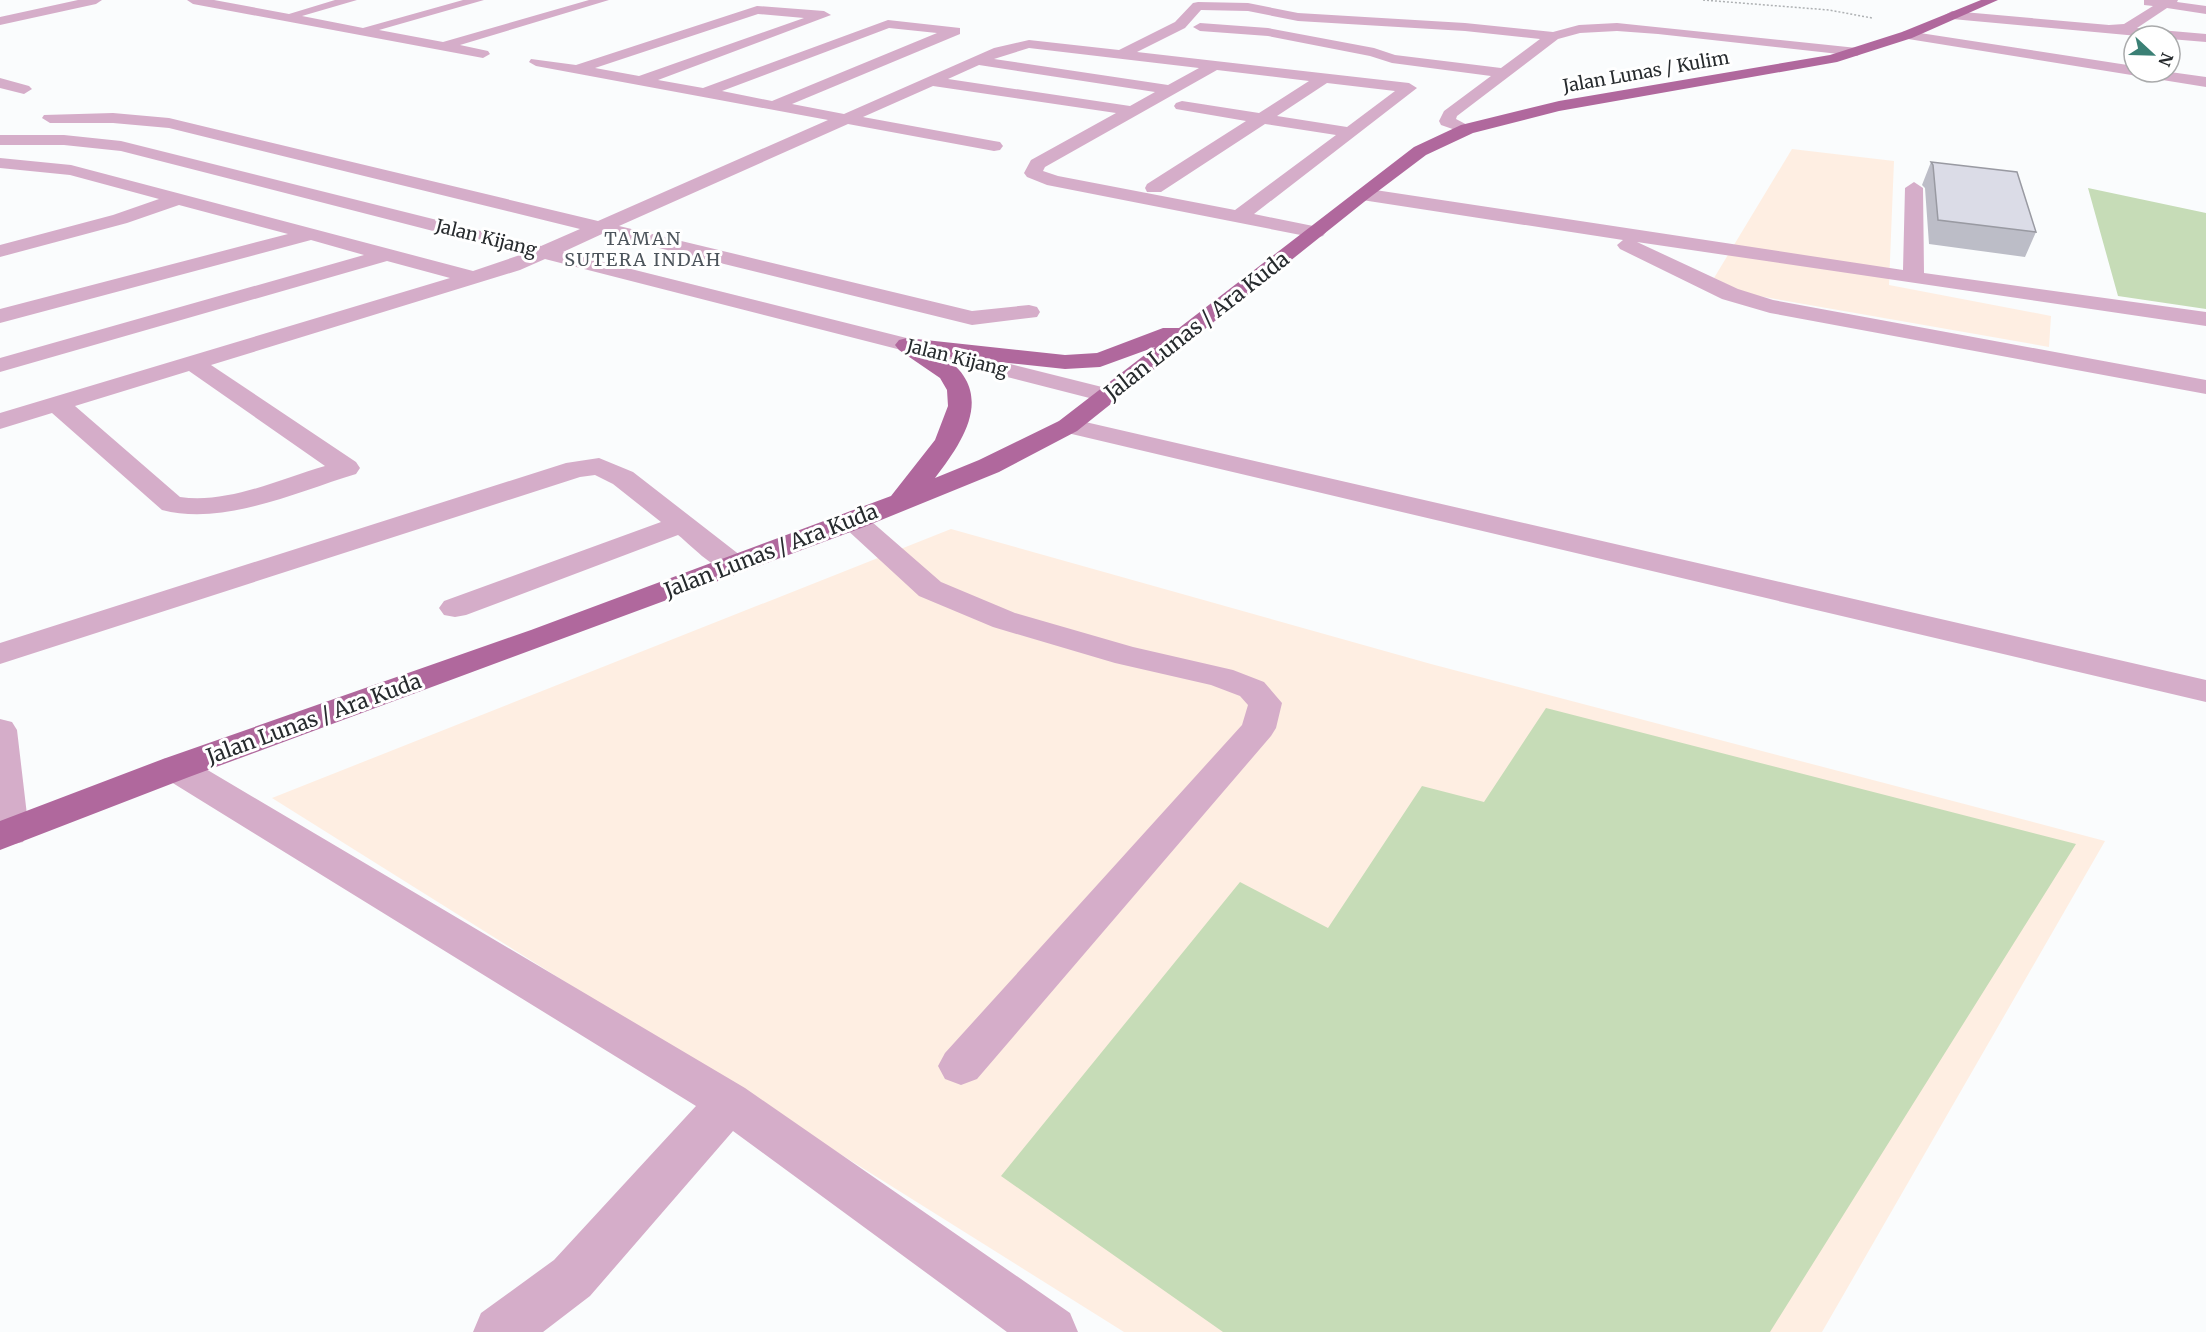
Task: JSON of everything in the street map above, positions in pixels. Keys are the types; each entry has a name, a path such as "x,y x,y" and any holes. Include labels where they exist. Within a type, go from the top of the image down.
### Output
{"main road":[{"path":"1952,15 1966,0"},
{"name":"Jalan Lunas / Kulim","path":"1467,129 1559,106 1832,59 1907,35 1992,0"},
{"name":"Jalan Lunas / Ara Kuda","path":"5,834 176,768 854,521 989,466 1068,426 1362,194 1420,151 1467,129"},
{"path":"907,345 1013,358 1065,362 1100,360 1139,347 1211,315"},
{"path":"899,502 936,461 954,429 962,403 952,376 907,345"}],"street":[{"path":"0,21 96,0"},
{"path":"194,0 217,2 283,17 483,54"},
{"path":"283,17 351,0"},
{"path":"362,31 478,0"},
{"path":"442,46 603,0"},
{"path":"2138,0 2168,2 2206,10"},
{"path":"2038,9 2019,18 2127,28 2168,2"},
{"path":"1124,53 1180,25 1198,6 1248,7 1298,17 1465,27 1553,36 1579,29 1617,27 1857,52"},
{"path":"577,70 757,10 824,15 641,81"},
{"path":"1952,15 2206,38"},
{"path":"1268,32 1298,17"},
{"path":"704,93 888,24 954,31 773,106"},
{"path":"1180,25 1268,32 1384,56 1503,74"},
{"path":"1907,35 2122,69"},
{"path":"1467,129 1447,121 1450,114 1553,36"},
{"path":"0,421 474,278 546,254 999,51 1029,44 1124,53 1409,88 1238,217"},
{"path":"1286,50 1364,59 1384,56"},
{"path":"976,61 1170,90"},
{"path":"536,62 994,146"},
{"path":"1216,65 1037,164 1033,173 1067,173 1229,200 1263,198"},
{"path":"1245,69 1177,109 1262,118 1350,132"},
{"path":"1154,188 1324,78"},
{"path":"2182,78 2206,82"},
{"path":"930,81 1133,111"},
{"path":"0,83 24,89"},
{"path":"32,119 113,118 169,123 972,318 1029,312"},
{"name":"Jalan Kijang","path":"0,140 75,141 121,146 1108,396"},
{"path":"0,163 71,170 474,278"},
{"path":"1067,173 1238,217 1316,232"},
{"path":"1913,278 1914,188"},
{"path":"1362,194 1913,278 2206,319"},
{"path":"0,251 120,219 178,199"},
{"path":"1595,230 1730,294 1770,306 2206,387"},
{"path":"0,316 310,234"},
{"path":"0,365 388,255"},
{"path":"57,404 172,504 184,508 219,505 346,468 193,363"},
{"path":"1068,426 2206,691"},
{"path":"0,654 576,469 599,466 623,478 734,565"},
{"path":"854,521 930,589 1004,620 1127,656 1221,677 1252,689 1265,703 1259,728 961,1066"},
{"path":"455,608 682,524"},
{"path":"0,730 5,834"},
{"path":"176,768 729,1102 1051,1332"},
{"path":"500,1332 572,1278 729,1102"}],"path":[{"path":"1703,0 1829,10 1923,27"}],"shaded area":[{"path":"1792,149 1894,161 1889,285 2051,316 2049,347 1747,294 1714,278"},
{"path":"951,529 1431,664 2105,841 1822,1332 1124,1332 272,798"}],"green space":[{"path":"2088,188 2206,213 2206,309 2118,296"},
{"path":"1546,708 2076,844 1770,1332 1223,1332 1001,1176 1240,882 1328,928 1422,786 1484,802"}],"building":[{"path":"1931,162 2017,172 2036,232 1938,220"}],"district":[{"name":"TAMAN SUTERA INDAH","path":"643,249"}]}
